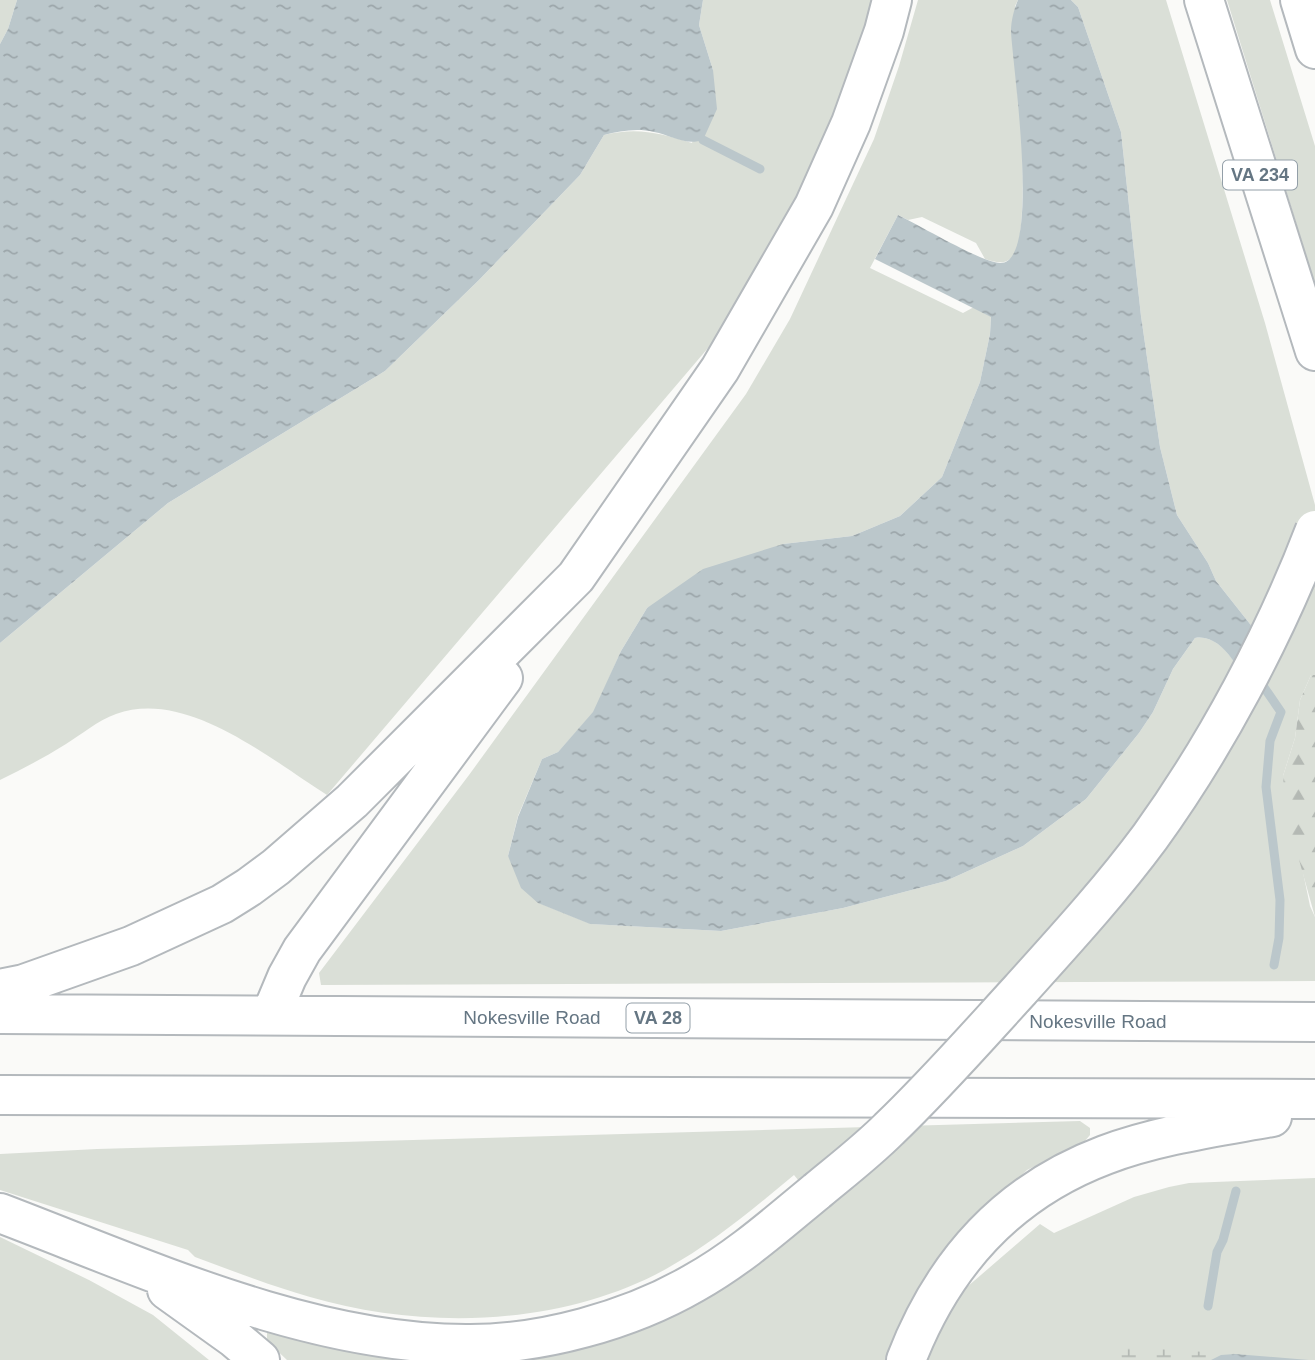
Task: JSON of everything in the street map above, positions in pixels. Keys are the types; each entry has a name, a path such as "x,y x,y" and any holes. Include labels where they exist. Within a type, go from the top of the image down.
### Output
{"highway":[{"path":"271,1015 302,950 576,577 720,369 814,206 851,124 884,31 892,0"},
{"name":"VA 234","path":"1204,0 1315,351"},
{"path":"1300,0 1315,49"},
{"path":"0,1213 226,1298 296,1320 412,1341 468,1345 539,1337 585,1327 635,1310 694,1283 727,1262 817,1191 888,1130 1094,908 1150,837 1234,702 1300,569 1315,530"},
{"path":"0,989 24,984 131,946 222,904 249,887 352,801 576,577"},
{"name":"Nokesville Road","path":"0,1014 1315,1022"},
{"path":"0,1095 1315,1099"},
{"path":"906,1360 920,1325 944,1283 974,1243 996,1221 1043,1186 1105,1155 1153,1141 1220,1126 1315,1110"},
{"path":"92,1248 159,1285 234,1338 260,1360"}],"green space":[{"path":"0,0 17,0 0,44"},
{"path":"703,0 873,0 830,139 781,235 714,341 327,795 226,731 170,711 143,709 109,717 50,754 0,780 0,643 168,503 385,371 479,280 580,175 604,135 627,131 648,132 692,143 713,70 699,25"},
{"path":"918,0 1018,0 1015,6 1023,176 1019,239 1014,255 1004,262 985,259 976,243 922,217 908,220 898,215 870,268 963,313 974,307 991,316 980,382 942,477 900,516 852,536 783,544 647,608 621,651 594,712 558,752 542,759 518,816 508,856 539,903 591,924 721,931 843,908 946,881 1023,846 1086,799 1139,733 1153,712 1173,669 1195,638 1205,638 1223,648 1254,695 1250,624 1216,581 1208,563 1177,515 1160,447 1141,316 1121,132 1078,7 1071,0 1166,0 1265,323 1315,505 1315,675 1311,675 1300,700 1295,738 1283,776 1310,906 1315,917 1315,981 321,985 319,973 469,775 746,394 790,319 874,139"},
{"path":"1227,0 1270,0 1315,146 1315,284"},
{"path":"1311,675 1315,675 1315,917 1286,813 1283,776 1295,738 1300,700"},
{"path":"1080,1121 1090,1128 1090,1135 1084,1142 1027,1170 969,1228 890,1360 287,1360 267,1341 267,1331 539,1351 819,1206 794,1175 700,1248 666,1269 625,1288 582,1302 537,1312 445,1318 353,1308 310,1297 195,1257 188,1250 0,1190 0,1154"},
{"path":"1315,1178 1315,1360 925,1360 946,1315 967,1287 1040,1224 1054,1233 1134,1197 1189,1183"},
{"path":"0,1237 89,1280 153,1315 209,1360 0,1360"},
{"path":"1109,1348 1235,1354 1221,1355 1211,1360 1109,1360"}],"water":[{"path":"17,0 703,0 699,25 713,70 717,109 703,140 696,142 641,130 604,135 580,175 479,280 385,371 168,503 0,643 0,44"},
{"path":"1018,0 1071,0 1078,7 1121,132 1141,316 1160,447 1177,515 1208,563 1216,581 1258,638 1255,696 1238,667 1223,649 1205,638 1195,638 1173,669 1153,712 1139,733 1086,799 1023,846 946,881 843,908 721,931 590,924 538,903 521,888 508,856 518,817 542,759 558,752 593,712 621,651 647,608 703,569 783,544 852,536 900,516 942,477 980,382 991,317 875,259 898,215 992,261 1000,263 1013,255 1020,232 1023,198 1011,31"},
{"path":"1221,1355 1309,1360 1211,1360"}],"waterway":[{"path":"703,140 760,169"},
{"path":"1259,680 1281,712 1270,741 1266,787 1280,900 1279,938 1274,965"},
{"path":"1208,1306 1217,1252 1223,1240 1236,1191"}]}
